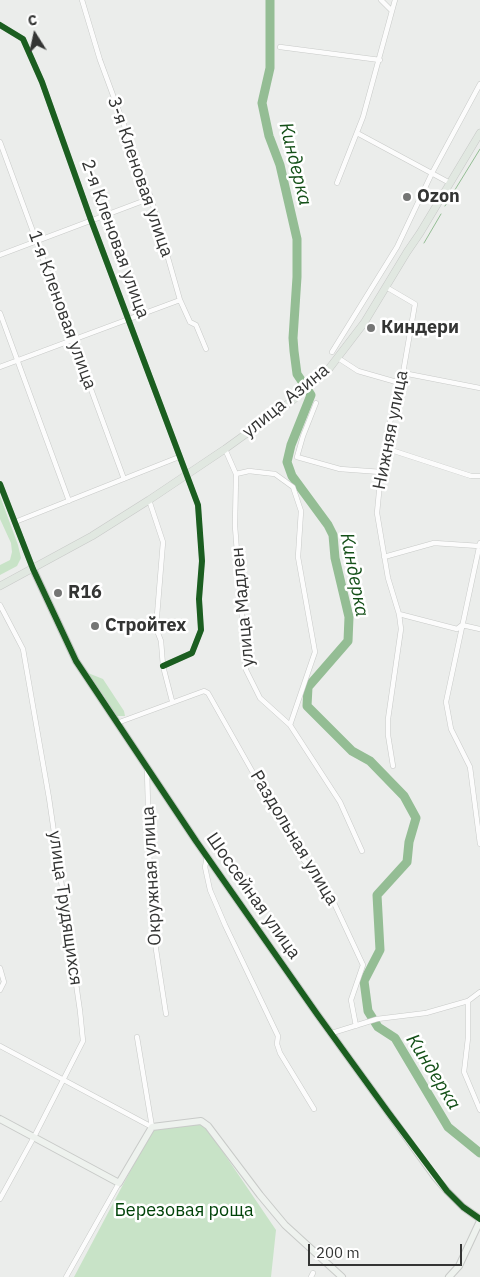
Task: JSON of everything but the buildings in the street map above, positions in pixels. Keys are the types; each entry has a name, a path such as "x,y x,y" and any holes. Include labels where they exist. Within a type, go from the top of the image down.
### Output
{"main road":[{"name":"улица Азина","path":"0,586 92,536 149,500 293,400 328,370 364,324 480,133"}],"street":[{"name":"3-я Кленовая улица","path":"82,0 100,60 150,198 180,300 190,322 196,325 206,349"},
{"path":"381,0 392,12"},
{"path":"338,183 357,133 380,60 395,0"},
{"name":"2-я Кленовая улица","path":"0,26 23,38 42,82 91,220 198,505 202,561 199,600 201,630 192,653 163,666"},
{"path":"280,47 380,60"},
{"path":"332,352 397,247 432,173 480,84"},
{"path":"357,133 450,184"},
{"name":"1-я Кленовая улица","path":"0,142 124,479"},
{"path":"0,254 150,198"},
{"name":"Нижняя улица","path":"386,287 415,304 403,373 380,472 376,514 401,629 388,719 388,735 393,766"},
{"path":"0,367 180,300"},
{"path":"0,313 69,501"},
{"path":"338,358 358,372 400,384"},
{"path":"403,373 480,388"},
{"path":"316,403 297,457 340,469 380,472"},
{"name":"улица Мадлен","path":"225,448 236,474 235,526 246,670 260,698 290,725 340,802 362,852"},
{"path":"385,448 471,476 480,476"},
{"path":"15,522 179,457"},
{"path":"236,474 249,471 275,474 293,487 301,511 298,557 315,652 290,725"},
{"path":"0,484 33,569"},
{"path":"149,500 163,542 156,628 161,641 163,666 172,701"},
{"path":"384,557 434,543 480,544 446,702 451,729 470,767 480,844"},
{"name":"Шоссейная улица","path":"33,569 76,661 207,856 317,1014 435,1177 446,1191 480,1220"},
{"name":"улица Трудящихся","path":"0,604 23,649 48,798 83,1041 0,1199"},
{"path":"399,614 457,629 462,626 480,629"},
{"name":"Раздольная улица","path":"117,723 204,690 208,692 299,854 328,890 363,965 352,1000 356,1026"},
{"name":"Окружная улица","path":"147,767 151,917 166,1014"},
{"path":"207,856 205,866 207,880 225,925 278,1036 277,1044 280,1053 314,1109"},
{"path":"207,880 210,874 217,870"},
{"path":"0,968 4,982 0,990"},
{"path":"332,1034 377,1019 426,1013 468,1001 480,992"},
{"path":"468,1001 468,1038 464,1072 480,1110"},
{"path":"66,1277 152,1127 137,1037"},
{"path":"0,1046 152,1127 201,1121 208,1126 285,1225 342,1277"},
{"path":"0,1119 119,1183"},
{"path":"449,1277 459,1266 480,1220"}],"green space":[{"path":"0,496 21,558 17,566 0,575 0,565 10,560 12,552 11,543 0,519"},
{"path":"88,673 103,679 124,711 125,716 114,716 105,697 95,688"},
{"name":"Березовая роща","path":"204,1124 276,1230 271,1277 74,1277 152,1130"}],"waterway":[{"name":"Киндерка","path":"270,0 270,68 262,103 269,136 280,165 297,239 294,351 297,374 311,395 291,445 287,462 292,476 328,525 333,535 335,558 349,617 348,641 308,687 307,706 352,751 370,761 404,796 416,818 409,842 407,862 377,895 380,950 364,981 368,1011 378,1027 395,1038 448,1127 480,1153"},
{"path":"445,206 480,149"},
{"path":"424,243 441,214"}],"cycle path":[{"path":"0,25 23,39 42,82 91,220 198,505 202,561 199,599 201,630 192,653 163,666"},
{"path":"0,484 33,569 76,661 196,841 317,1014 447,1191 463,1207 480,1219"}],"place":[{"name":"Ozon","path":"407,197"},
{"name":"Киндери","path":"371,328"},
{"name":"R16","path":"58,593"},
{"name":"Стройтех","path":"95,626"}]}
